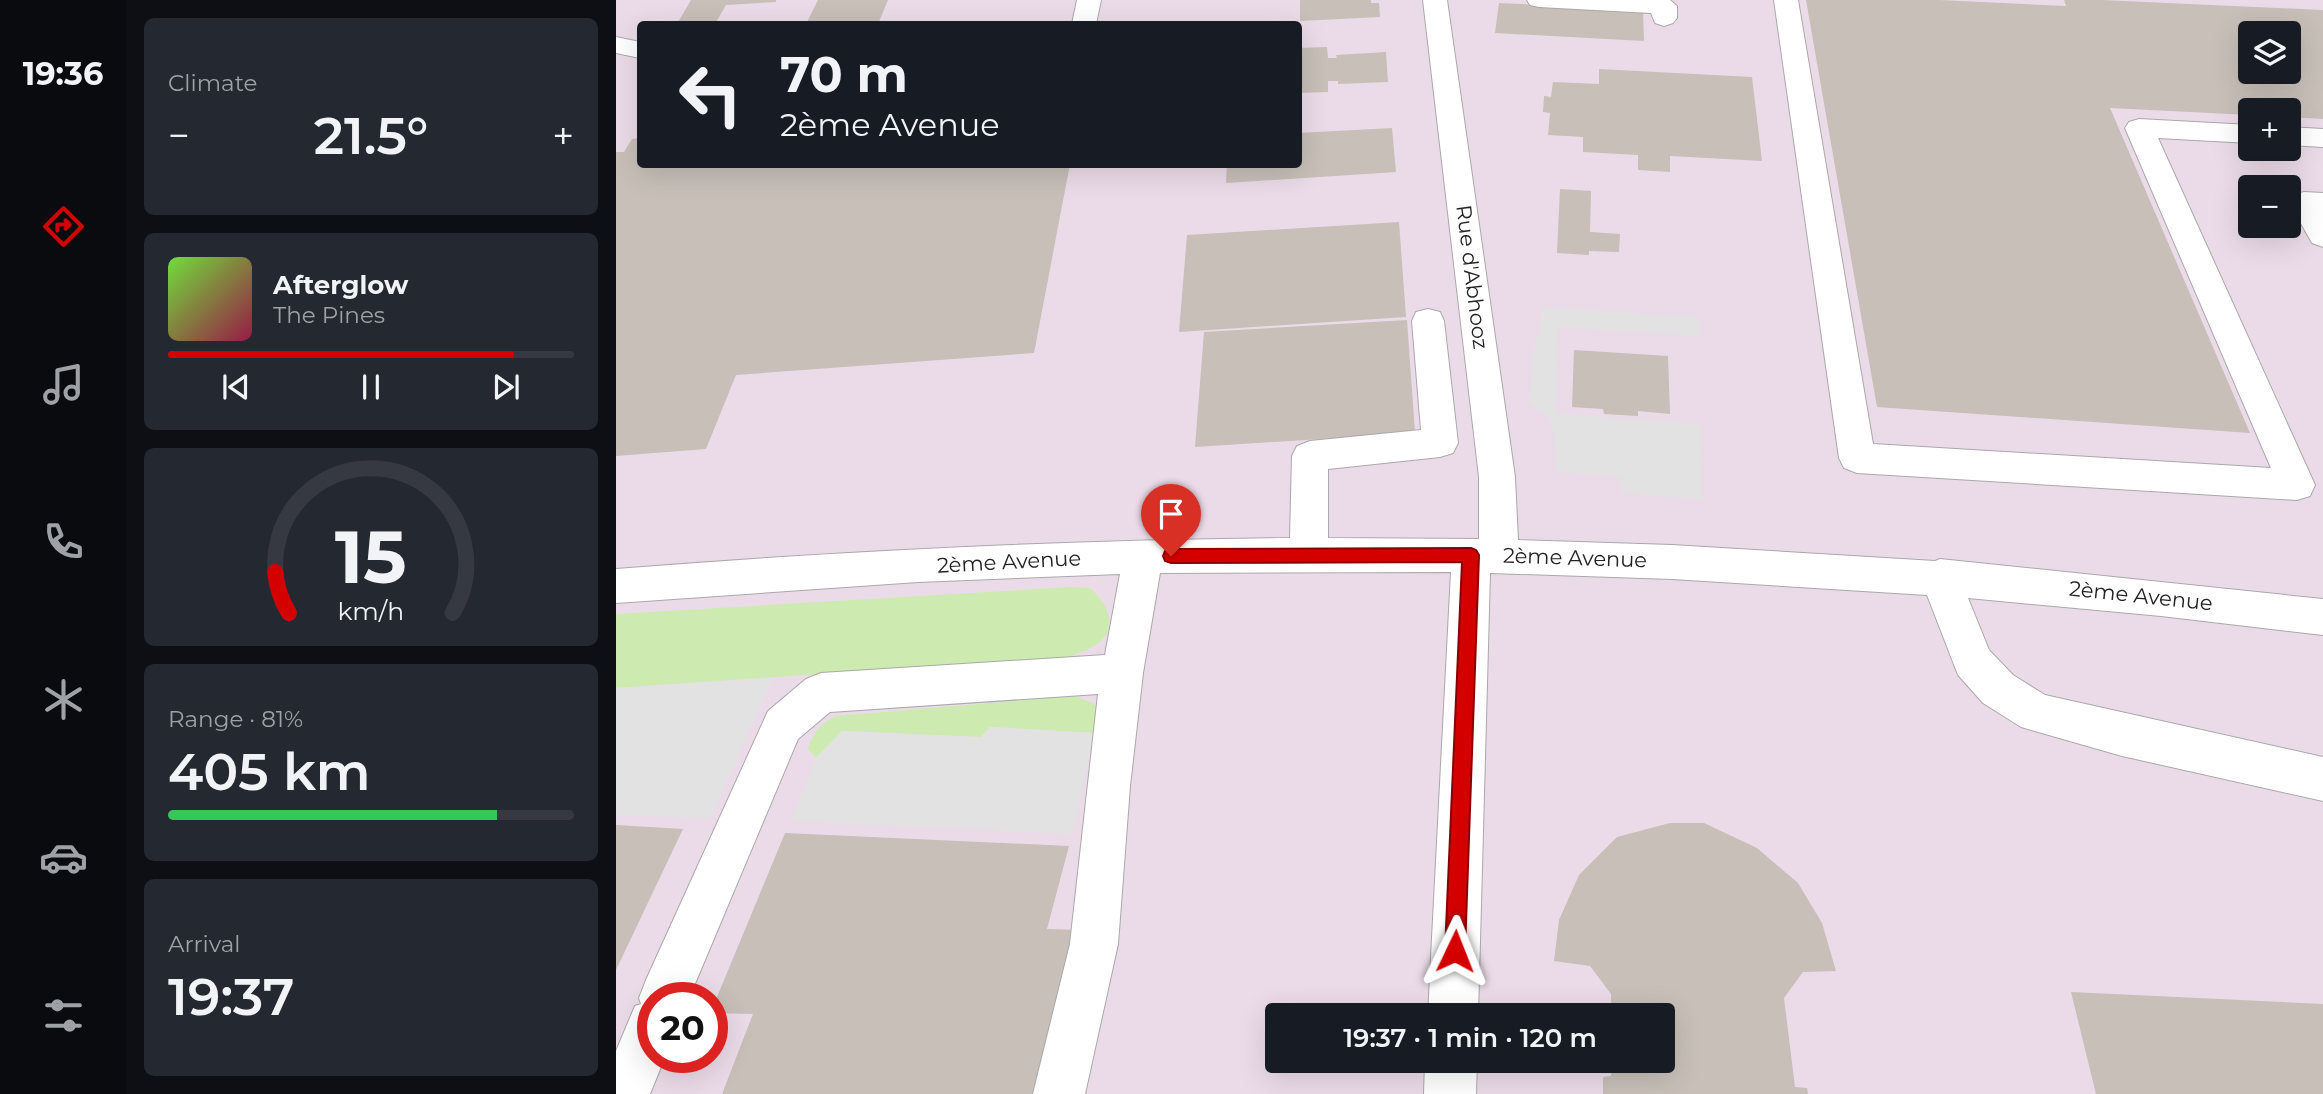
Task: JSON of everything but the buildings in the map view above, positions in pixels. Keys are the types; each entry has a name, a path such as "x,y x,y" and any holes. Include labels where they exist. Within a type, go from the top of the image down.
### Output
{"street":[{"path":"1085,21 1089,0"},
{"name":"Rue d'Abhooz","path":"1435,0 1497,477 1485,555 1454,1003"},
{"path":"1539,0 1664,6 1664,18"},
{"path":"1786,0 1857,458 2297,485 2139,128 2238,133"},
{"path":"2301,137 2323,138"},
{"path":"2323,203 2304,202 2323,236"},
{"path":"1309,555 1310,456 1440,443 1428,321"},
{"name":"2ème Avenue","path":"616,586 1014,560 1143,556 1485,555 1940,576 2144,594 2323,617"},
{"path":"1059,1094 1094,944 1108,786 1122,673 1143,556"},
{"path":"1940,576 1973,662 1998,689 2036,713 2122,735 2323,779"},
{"path":"671,982 783,725 821,693 1122,673"},
{"path":"624,1094 637,1063"},
{"path":"1450,1094 1451,1073"}],"shaded area":[{"path":"616,0 2323,0 2323,1094 616,1094"},
{"path":"1542,307 1699,317 1699,336 1558,327 1556,413 1701,424 1702,499 1621,493 1621,477 1555,472 1555,448 1550,419 1529,401 1532,352 1541,327"},
{"path":"773,678 710,818 616,815 616,688"},
{"path":"990,727 1094,733 1072,834 791,821 816,758 842,731 981,737"}],"green space":[{"path":"1090,588 1106,608 1109,624 1108,631 1096,645 1069,657 616,688 616,614"},
{"path":"1074,696 1093,703 1098,711 1094,733 990,727 981,737 842,731 816,758 808,749 818,729 836,716"}],"route":[{"path":"1171,556 1471,555 1455,951"}]}
